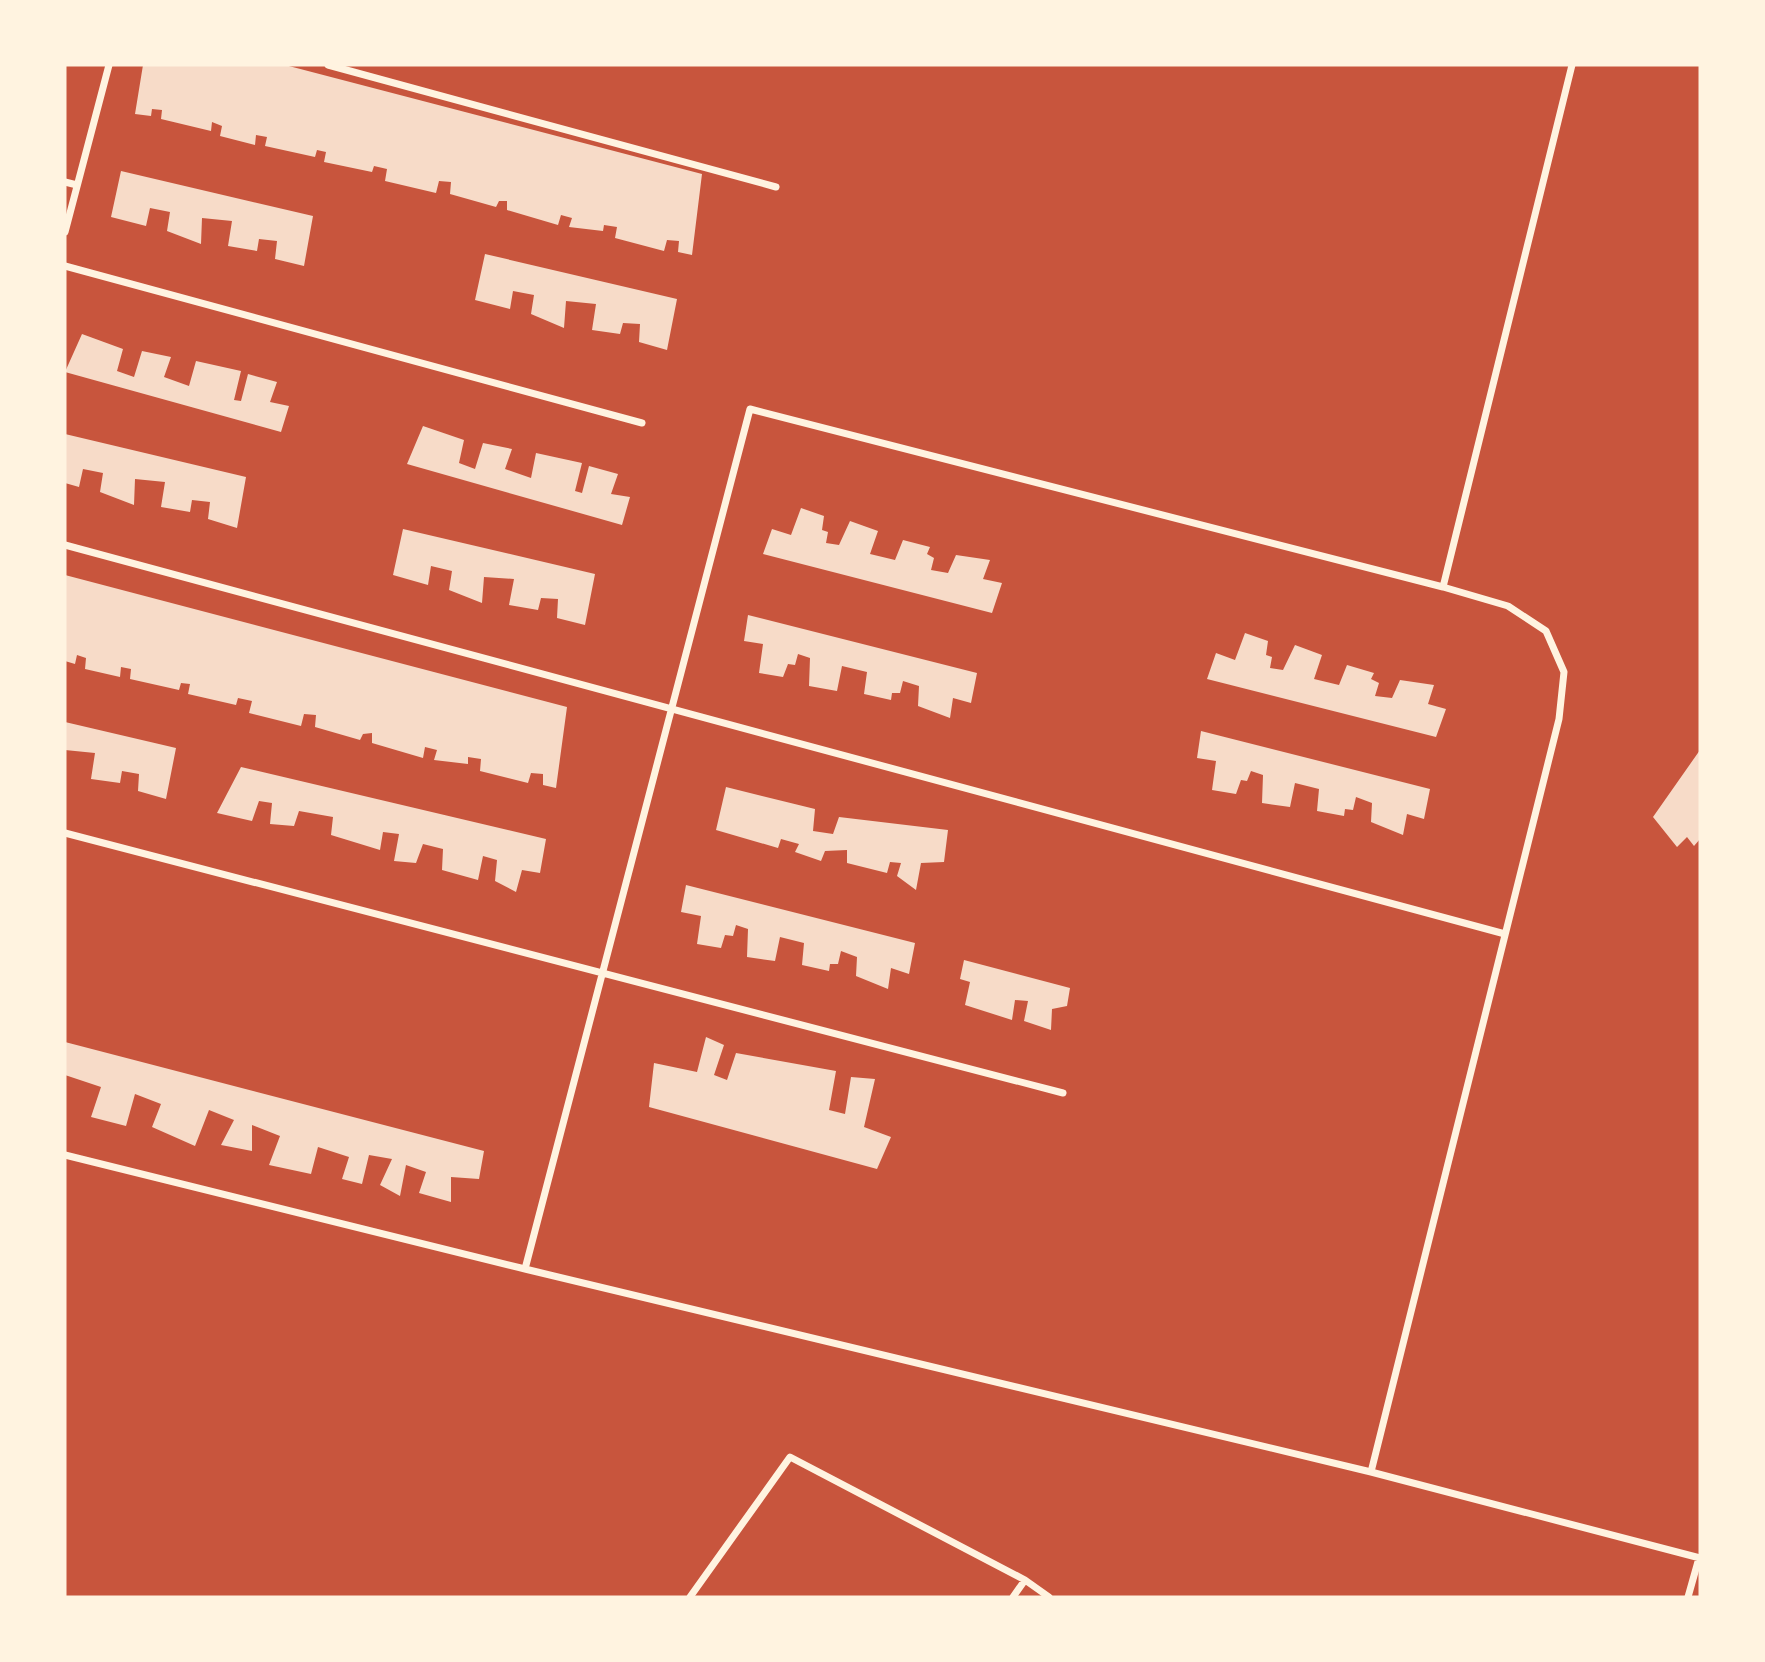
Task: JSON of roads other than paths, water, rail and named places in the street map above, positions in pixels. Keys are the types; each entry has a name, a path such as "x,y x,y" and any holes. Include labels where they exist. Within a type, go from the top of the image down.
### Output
{"street":[{"path":"65,232 109,65"},
{"path":"328,65 776,187"},
{"path":"1443,587 1572,65"},
{"path":"65,182 77,186"},
{"path":"65,266 642,423"},
{"path":"525,1269 750,409 1443,587 1508,606 1546,631 1564,672 1559,719 1371,1472"},
{"path":"65,545 1505,934"},
{"path":"65,833 1063,1093"},
{"path":"65,1155 525,1269 1371,1472 1700,1558 1688,1597"},
{"path":"690,1597 790,1457 1025,1580 1049,1597"},
{"path":"1013,1597 1025,1580"}]}
